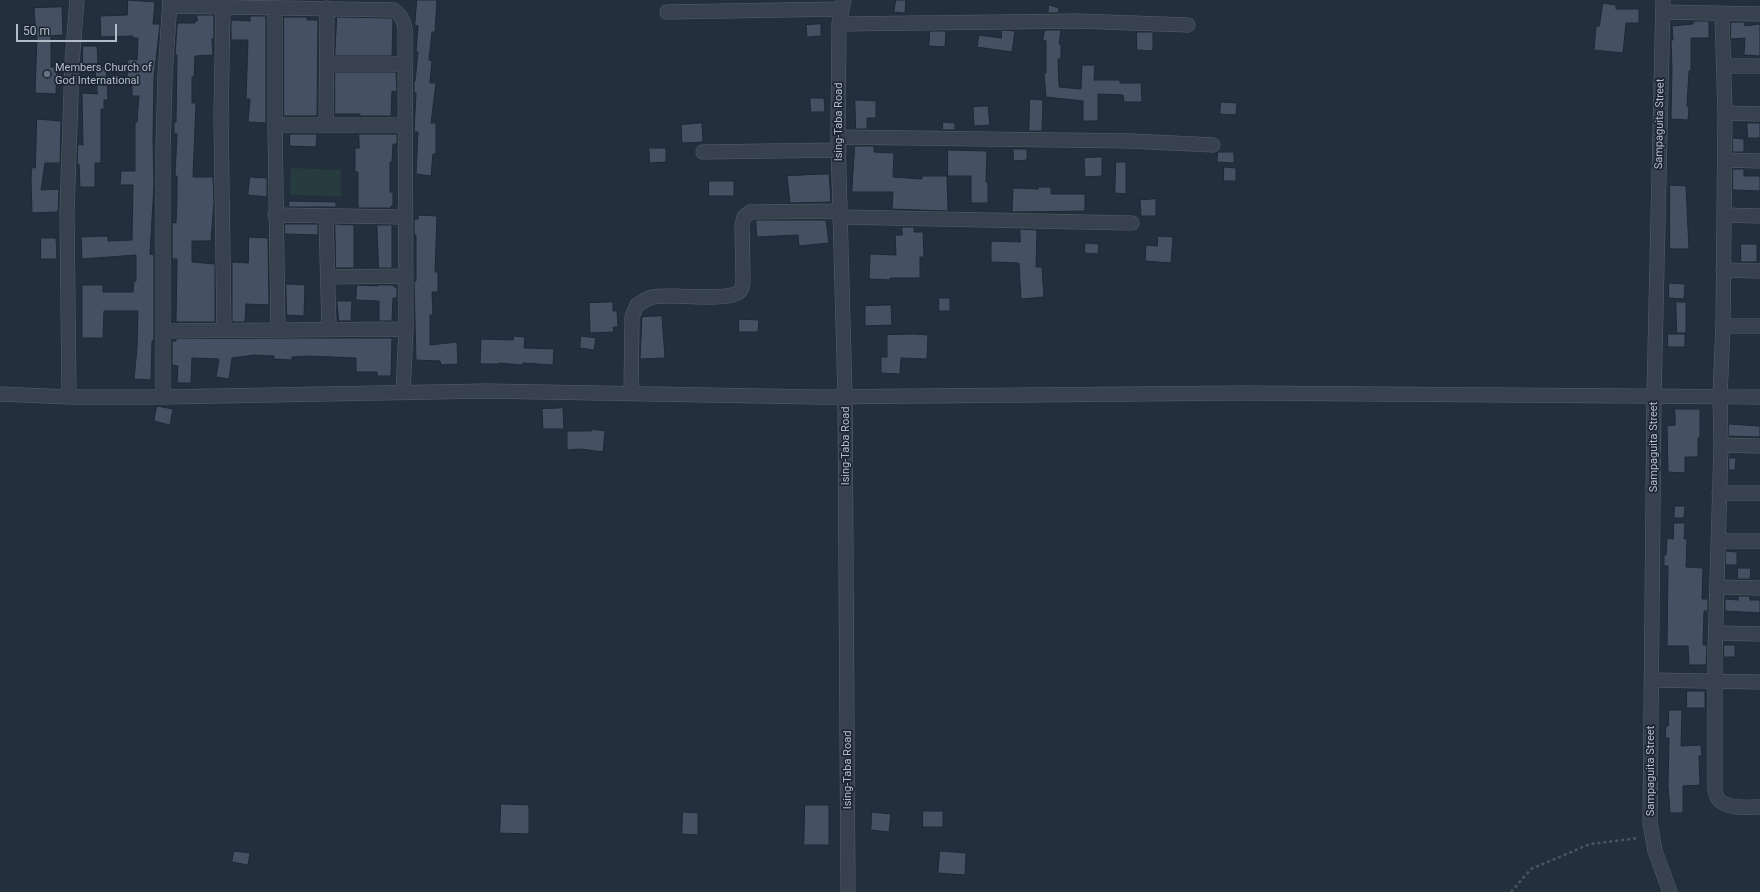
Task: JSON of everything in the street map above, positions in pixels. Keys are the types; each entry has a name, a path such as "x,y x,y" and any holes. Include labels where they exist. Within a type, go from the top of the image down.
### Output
{"street":[{"path":"69,397 67,212 72,63 77,0"},
{"path":"163,397 163,150 165,76 170,3 223,7 394,10 400,15 404,22 405,64 406,329 403,393"},
{"path":"667,12 843,4"},
{"name":"Ising-Taba Road","path":"843,4 839,24 839,143 846,396 848,892"},
{"path":"1663,6 1722,14 1760,14"},
{"name":"Sampaguita Street","path":"1663,6 1654,396 1650,823 1659,865 1670,892"},
{"path":"223,7 221,116 224,330"},
{"path":"275,8 275,215 278,330"},
{"path":"326,125 327,8"},
{"path":"1722,14 1725,160 1720,396 1721,445 1715,682 1715,790 1719,801 1724,804 1760,806"},
{"path":"839,24 1078,21 1188,25"},
{"path":"326,64 405,64"},
{"path":"1724,66 1760,66"},
{"path":"1725,113 1760,114"},
{"path":"275,125 405,125"},
{"path":"703,152 839,143 1131,140 1213,145"},
{"path":"1725,160 1760,161"},
{"path":"631,394 632,317 636,305 653,297 720,296 733,295 739,292 743,286 744,278 742,225 744,217 750,212 1132,223"},
{"path":"275,215 405,217"},
{"path":"1724,215 1760,216"},
{"path":"326,216 329,329"},
{"path":"1723,270 1760,271"},
{"path":"328,278 405,276"},
{"path":"1722,326 1760,326"},
{"path":"164,331 406,329"},
{"path":"0,394 69,397 163,397 487,391 815,397 1244,393 1760,397"},
{"path":"1721,445 1760,446"},
{"path":"1719,493 1760,493"},
{"path":"1719,541 1760,541"},
{"path":"1718,587 1760,588"},
{"path":"1716,633 1760,634"},
{"path":"1652,680 1760,682"}],"path":[{"path":"1511,892 1531,869 1590,844 1652,837"}],"green space":[{"path":"291,168 341,170 341,196 290,195"}],"building":[{"path":"128,0 155,2 153,24 160,24 154,78 154,184 150,254 154,255 154,341 152,341 151,380 134,379 138,311 104,311 103,338 82,338 82,285 103,285 103,292 133,292 134,281 136,281 136,255 82,259 81,237 108,236 108,241 132,240 133,185 120,185 121,171 135,171 135,122 137,122 139,96 132,96 132,78 127,78 128,59 137,60 138,38 133,38 133,36 101,37 100,16 127,15"},
{"path":"417,0 437,0 435,32 432,32 429,60 432,61 430,83 436,83 431,123 436,123 436,154 433,154 431,176 416,174 418,132 414,132 416,93 414,93 414,81 418,52 416,52 418,26 415,25"},
{"path":"896,0 906,0 905,13 894,12"},
{"path":"1603,3 1616,5 1616,9 1639,9 1639,23 1626,23 1623,53 1594,50 1596,26 1599,26"},
{"path":"1049,5 1059,8 1058,13 1048,13"},
{"path":"62,7 63,35 51,36 51,67 57,67 56,94 35,93 37,36 34,8"},
{"path":"197,15 214,15 214,39 212,39 213,55 195,56 194,77 192,77 192,103 196,103 193,177 213,177 214,202 211,241 192,241 192,262 215,264 215,322 176,322 177,259 172,259 172,222 176,223 177,198 177,176 175,176 177,134 174,133 174,122 176,122 177,55 175,55 178,23 195,23 195,21 197,21"},
{"path":"250,16 266,16 266,123 248,122 250,99 246,99 248,40 231,40 231,20 250,21"},
{"path":"284,17 307,17 307,20 318,20 317,116 284,116"},
{"path":"337,17 391,18 393,20 392,56 335,56"},
{"path":"1693,21 1709,21 1709,38 1691,38 1691,71 1689,71 1687,106 1689,107 1688,120 1671,119 1672,26 1693,24"},
{"path":"1731,22 1744,22 1745,26 1760,24 1760,56 1744,55 1745,38 1731,39"},
{"path":"821,24 821,36 807,37 806,25"},
{"path":"1002,30 1015,31 1012,52 977,47 979,35 1001,38"},
{"path":"1045,30 1061,30 1059,44 1061,44 1061,59 1058,59 1059,87 1081,89 1082,65 1095,65 1094,80 1120,80 1120,83 1141,83 1142,102 1124,102 1123,95 1098,94 1098,121 1083,121 1083,101 1046,97 1044,73 1046,73 1046,41 1043,40"},
{"path":"930,31 946,31 945,47 929,46"},
{"path":"1137,32 1153,32 1153,51 1137,50"},
{"path":"83,46 97,46 98,64 83,64"},
{"path":"95,66 106,66 108,100 104,100 104,109 101,109 101,163 95,163 95,187 80,187 79,164 77,164 78,144 83,145 82,93 97,94"},
{"path":"335,72 396,72 397,92 392,91 391,116 335,114"},
{"path":"810,98 824,98 825,112 811,112"},
{"path":"1030,99 1043,100 1042,131 1029,131"},
{"path":"855,100 876,101 876,118 867,118 867,129 856,129"},
{"path":"1221,102 1237,103 1236,115 1220,114"},
{"path":"988,106 990,125 974,126 973,107"},
{"path":"37,119 61,121 60,163 45,163 41,190 59,189 58,212 32,213 31,177 32,167 35,168"},
{"path":"943,122 955,123 955,130 943,130"},
{"path":"702,123 703,142 682,143 681,125"},
{"path":"1747,123 1760,123 1760,138 1748,138"},
{"path":"290,134 317,134 316,147 290,146"},
{"path":"359,134 397,134 397,144 393,144 392,162 390,162 390,192 393,192 393,206 391,206 391,208 358,208 358,172 355,172 355,148 359,148"},
{"path":"1733,138 1744,139 1744,152 1733,152"},
{"path":"855,146 874,146 874,152 894,153 893,177 922,179 922,176 947,176 948,211 892,209 893,192 852,192"},
{"path":"649,148 666,148 666,162 650,163"},
{"path":"1013,149 1027,149 1027,160 1014,161"},
{"path":"948,150 987,151 986,182 988,182 988,203 971,203 971,176 948,176"},
{"path":"1218,152 1234,152 1234,163 1217,162"},
{"path":"1102,157 1102,176 1085,177 1084,158"},
{"path":"1116,162 1126,162 1126,194 1115,193"},
{"path":"1224,167 1236,168 1236,181 1224,181"},
{"path":"1733,169 1744,169 1744,176 1760,176 1760,191 1733,190"},
{"path":"829,174 831,202 790,203 787,176"},
{"path":"250,177 267,178 267,197 248,195"},
{"path":"709,181 734,181 734,196 709,196"},
{"path":"1670,185 1686,186 1689,249 1670,249"},
{"path":"1038,187 1051,187 1051,194 1085,194 1085,211 1012,212 1013,188 1038,189"},
{"path":"1156,199 1156,216 1141,216 1140,200"},
{"path":"289,201 336,202 336,207 289,207"},
{"path":"418,215 437,216 435,272 438,272 438,292 432,292 433,315 430,315 430,345 457,342 458,364 441,365 440,361 416,360 414,281 416,281 416,235 414,235 414,219 418,219"},
{"path":"756,220 826,220 829,243 799,246 798,235 757,237"},
{"path":"285,224 318,224 318,235 285,234"},
{"path":"335,224 354,225 354,268 336,268"},
{"path":"377,225 392,225 392,268 379,268"},
{"path":"902,227 914,227 914,232 923,232 924,257 920,257 920,278 890,278 890,280 869,279 870,254 896,255 895,235 902,235"},
{"path":"1020,229 1037,230 1036,267 1042,267 1044,297 1021,299 1019,263 991,262 991,241 1020,242"},
{"path":"1158,236 1173,237 1171,263 1145,261 1146,245 1157,246"},
{"path":"249,237 268,238 269,305 246,304 245,322 232,322 232,262 248,263"},
{"path":"41,238 56,238 57,259 41,259"},
{"path":"1085,243 1099,244 1098,254 1085,253"},
{"path":"1741,244 1757,244 1757,262 1741,262"},
{"path":"1669,283 1685,284 1684,299 1669,298"},
{"path":"286,284 305,285 304,316 287,315"},
{"path":"357,285 394,285 394,287 397,287 397,298 393,298 392,321 379,321 379,301 356,300"},
{"path":"939,298 950,298 950,311 939,311"},
{"path":"337,301 352,301 351,321 339,321"},
{"path":"613,302 613,311 617,311 618,327 613,327 614,332 590,333 589,303"},
{"path":"1676,302 1686,302 1686,333 1677,333"},
{"path":"891,305 892,325 865,326 865,306"},
{"path":"662,316 665,358 640,359 642,317"},
{"path":"739,319 759,320 758,332 739,332"},
{"path":"1668,334 1685,334 1685,347 1668,347"},
{"path":"887,335 928,335 927,359 901,358 900,374 881,373 881,357 887,357"},
{"path":"514,336 525,337 524,348 554,349 553,365 523,363 522,365 499,363 480,364 481,339 513,340"},
{"path":"581,336 596,338 594,350 580,348"},
{"path":"392,338 391,376 377,376 377,372 356,372 356,358 307,356 292,357 292,360 274,359 274,356 255,355 232,358 229,379 216,377 219,359 192,358 191,383 177,383 178,366 172,365 172,341 176,341 176,339"},
{"path":"157,406 173,409 170,425 154,421"},
{"path":"563,408 564,429 543,429 542,409"},
{"path":"1675,409 1700,409 1700,438 1698,438 1698,457 1685,457 1685,473 1668,472 1667,426 1675,425"},
{"path":"1729,424 1760,426 1760,437 1729,436"},
{"path":"592,429 605,431 603,452 581,449 567,450 567,431 591,431"},
{"path":"1729,458 1736,458 1735,470 1729,470"},
{"path":"1675,506 1685,506 1684,518 1674,518"},
{"path":"1674,523 1685,523 1684,539 1687,539 1686,567 1703,568 1702,599 1708,599 1708,611 1704,611 1703,645 1707,645 1706,665 1689,665 1688,646 1667,646 1668,566 1664,566 1664,555 1666,555 1667,538 1673,539"},
{"path":"1726,551 1737,552 1737,565 1726,565"},
{"path":"1738,568 1751,568 1750,579 1738,579"},
{"path":"1738,596 1750,596 1750,600 1760,600 1760,613 1725,611 1725,599 1738,600"},
{"path":"1724,645 1735,645 1735,657 1724,657"},
{"path":"1687,691 1705,691 1705,708 1687,708"},
{"path":"1669,710 1682,710 1681,746 1701,745 1702,756 1699,756 1700,785 1683,786 1683,813 1670,813 1668,785 1669,738 1665,738 1666,726 1668,726"},
{"path":"501,804 529,805 529,834 500,833"},
{"path":"805,805 829,805 829,845 804,845"},
{"path":"923,811 943,811 943,827 923,827"},
{"path":"683,812 698,813 698,835 682,834"},
{"path":"872,812 891,814 889,832 871,830"},
{"path":"234,851 250,853 248,865 232,862"},
{"path":"940,851 966,853 965,875 938,873"}],"place":[{"name":"Members Church of God International","path":"47,74"}]}
